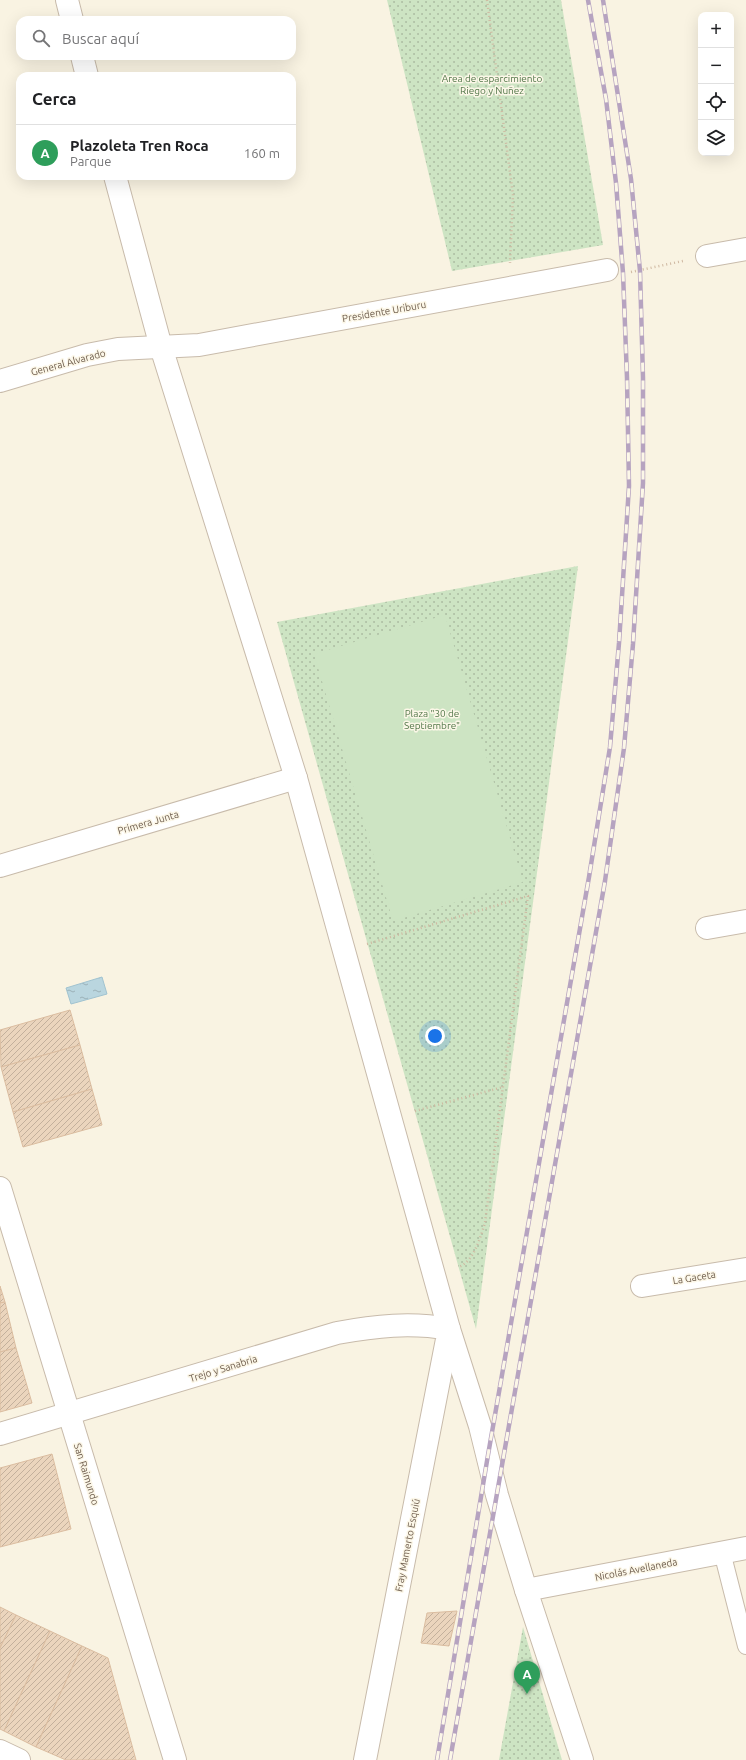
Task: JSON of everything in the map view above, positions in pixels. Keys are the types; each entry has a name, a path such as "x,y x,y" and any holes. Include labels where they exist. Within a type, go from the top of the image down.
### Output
{"street":[{"path":"67,0 71,16"},
{"path":"83,60 87,72"},
{"path":"116,180 161,347 296,778 434,1277 480,1426 497,1495 526,1590 582,1760"},
{"path":"707,256 746,249"},
{"name":"Presidente Uriburu","path":"161,347 199,345 607,270"},
{"name":"General Alvarado","path":"0,381 87,354 118,349 161,347"},
{"name":"Primera Junta","path":"0,866 296,778"},
{"path":"707,928 746,921"},
{"name":"San Raimundo","path":"0,1188 175,1760"},
{"name":"La Gaceta","path":"642,1286 746,1269"},
{"name":"Trejo y Sanabria","path":"0,1434 337,1333 369,1327 391,1325 431,1326 449,1329"},
{"name":"Fray Mamerto Esquiú","path":"365,1760 449,1329"},
{"name":"Nicolás Avellaneda","path":"526,1590 746,1548"},
{"path":"0,1751 19,1760"}],"lane":[{"path":"722,1552 746,1646"}],"path":[{"path":"487,0 514,195 508,288"},
{"path":"607,270 623,273 640,271 707,256"},
{"path":"344,951 528,896 485,1223 479,1242 464,1265 434,1277"},
{"path":"390,1117 503,1087"}],"green space":[{"name":"Area de esparcimiento Riego y Nuñez","path":"387,0 561,0 603,245 452,271"},
{"name":"Plaza \"30 de Septiembre\"","path":"578,566 476,1329 277,622"},
{"path":"445,615 523,882 393,921 314,654"},
{"path":"523,1627 562,1760 499,1760"}],"water":[{"path":"102,977 107,994 71,1004 66,988"}],"building":[{"path":"70,1010 80,1045 1,1067 0,1030"},
{"path":"80,1045 92,1089 13,1112 1,1067"},
{"path":"92,1089 102,1125 23,1147 13,1112"},
{"path":"0,1286 5,1302 0,1303"},
{"path":"5,1302 16,1348 0,1352 0,1303"},
{"path":"16,1348 32,1403 0,1412 0,1352"},
{"path":"52,1454 71,1529 0,1547 0,1468"},
{"path":"0,1607 16,1615 0,1648"},
{"path":"457,1611 449,1646 421,1643 427,1613"},
{"path":"16,1615 50,1631 4,1731 0,1729 0,1648"},
{"path":"50,1631 82,1646 36,1747 4,1731"},
{"path":"82,1646 108,1658 136,1760 66,1760 36,1747"}],"railway":[{"path":"437,1760 488,1455 589,877 610,747 619,643 629,486 623,273 616,183 606,99 588,0"},
{"path":"450,1760 605,881 624,748 633,644 643,483 643,378 640,271 631,179 603,0"}],"place":[{"name":"Plazoleta Tren Roca","path":"527,1694"}]}
